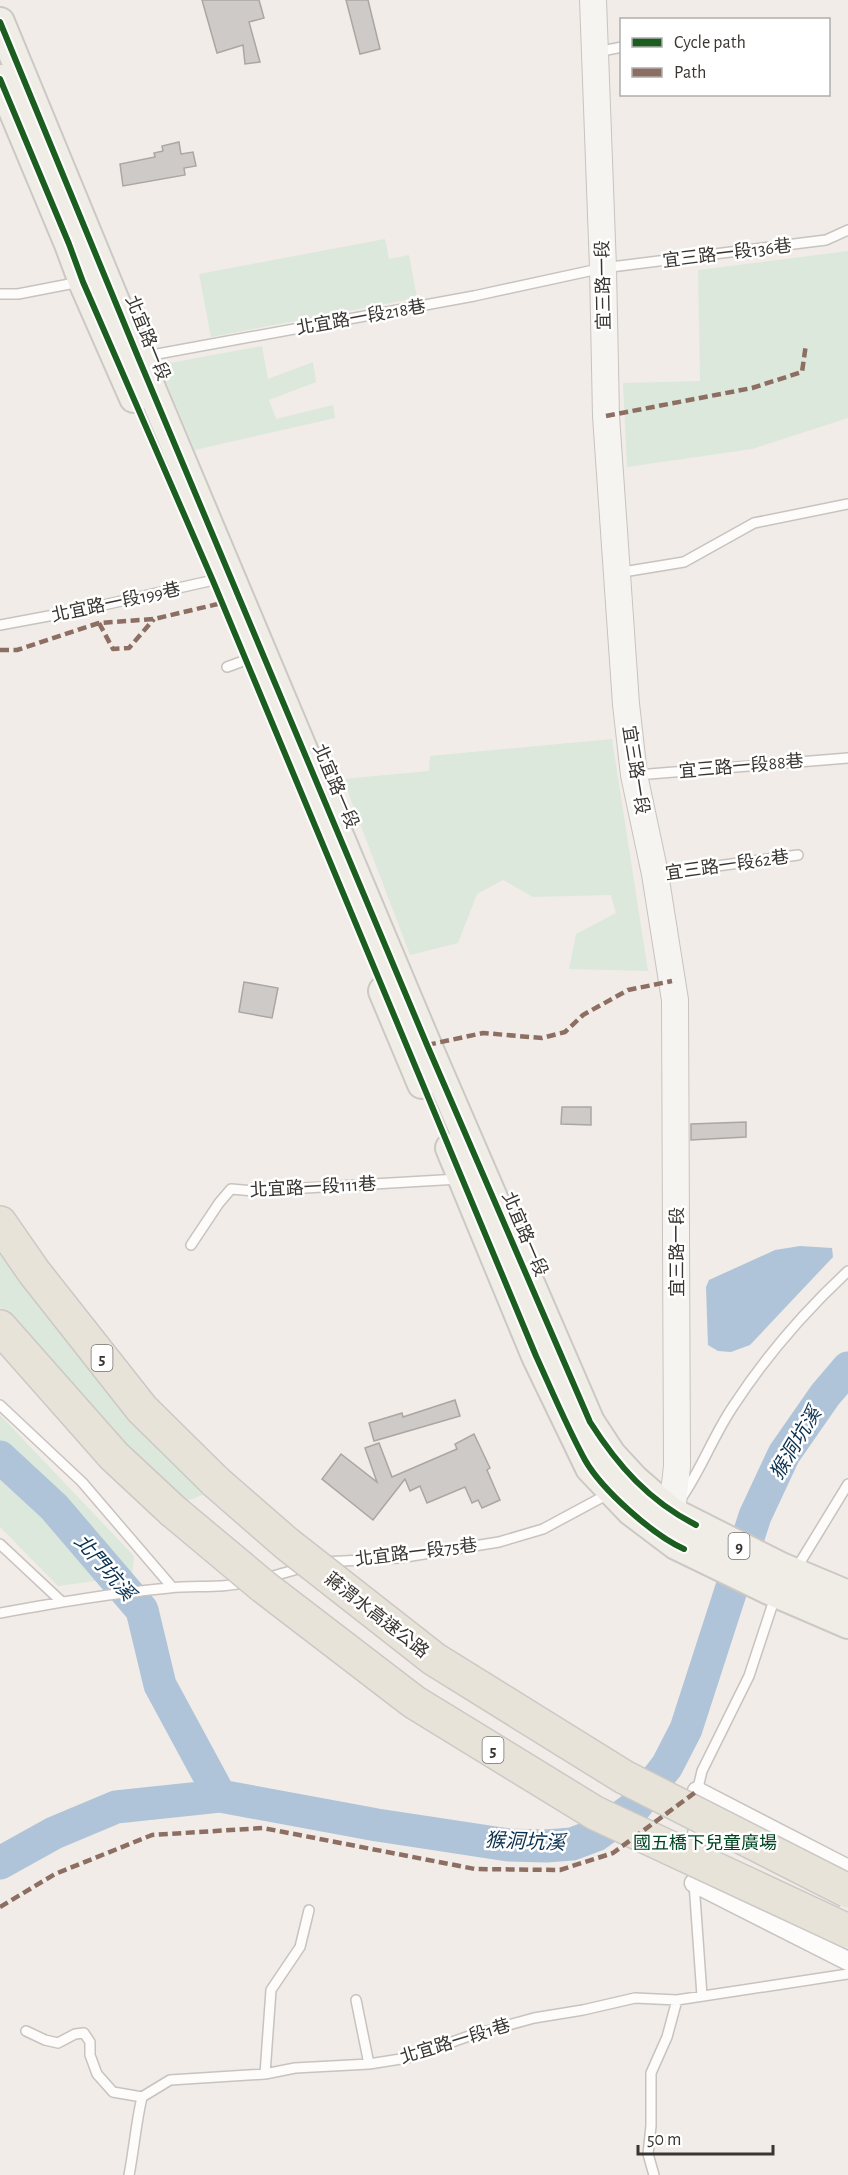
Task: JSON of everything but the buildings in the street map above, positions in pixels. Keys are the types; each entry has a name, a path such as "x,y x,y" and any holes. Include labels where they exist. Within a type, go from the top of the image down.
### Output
{"highway":[{"name":"蔣渭水高速公路","path":"0,1223 34,1272 142,1409 216,1482 296,1550 434,1659 614,1771 848,1891"},
{"name":"5","path":"0,1327 114,1456 173,1511 264,1587 414,1702 595,1813 848,1931"}],"main road":[{"name":"北宜路一段","path":"0,22 94,278 128,359 590,1422 611,1454 622,1486"},
{"name":"北宜路一段","path":"0,79 69,244 94,278"},
{"name":"北宜路一段","path":"222,579 236,663 464,1179 541,1366 585,1460 678,1530"},
{"name":"9","path":"678,1530 782,1581 848,1624"},
{"name":"9","path":"782,1581 848,1595"}],"street":[{"name":"宜三路一段","path":"593,0 606,416 626,704 634,775 655,874 675,1000 678,1530"},
{"path":"697,1791 848,1869"},
{"path":"693,1874 848,1961"}],"lane":[{"path":"595,52 620,47"},
{"name":"宜三路一段136巷","path":"603,268 826,240 848,230"},
{"name":"北宜路一段218巷","path":"128,359 463,298 603,268"},
{"path":"0,294 18,294 94,278"},
{"path":"616,573 684,562 754,523 848,504"},
{"name":"北宜路一段199巷","path":"0,625 222,579"},
{"name":"宜三路一段88巷","path":"634,775 848,758"},
{"name":"宜三路一段62巷","path":"655,874 798,855"},
{"name":"北宜路一段111巷","path":"191,1245 231,1189 254,1191 464,1179"},
{"path":"678,1530 697,1474 733,1406 779,1344 848,1271"},
{"path":"0,1405 82,1482 172,1587"},
{"path":"702,1996 690,1858 697,1791 702,1771 749,1676 782,1581 848,1484"},
{"name":"北宜路一段75巷","path":"62,1602 172,1587 231,1587 328,1562 399,1558 500,1542 543,1529 622,1486"},
{"path":"0,1544 62,1602"},
{"path":"0,1613 62,1602"},
{"path":"266,2074 270,1990 300,1947 309,1910"},
{"name":"北宜路一段1巷","path":"142,2097 170,2080 266,2074 295,2068 369,2064 407,2058 469,2036 534,2018 635,1998 677,2000 770,1988 848,1974"},
{"path":"356,2000 369,2064"},
{"path":"654,2175 648,2154 651,2126 651,2073 667,2037 677,2000"},
{"path":"26,2031 57,2043 75,2034 84,2033 90,2042 90,2055 97,2074 113,2092 142,2097 137,2119 137,2138 129,2175"}],"green space":[{"path":"385,239 389,259 409,255 417,298 211,337 199,274"},
{"path":"848,251 848,418 752,449 627,467 623,383 700,381 698,270"},
{"path":"262,346 268,379 313,362 316,382 269,400 276,419 333,405 335,418 195,450 159,365"},
{"path":"612,739 648,971 569,969 576,934 616,913 611,895 533,897 503,880 477,894 458,943 410,955 343,779 429,771 430,756"},
{"path":"0,1246 207,1493 182,1503 53,1371 0,1307"},
{"path":"0,1415 134,1556 132,1576 58,1586 0,1527"}],"water":[{"path":"800,1246 832,1248 833,1257 750,1345 731,1352 718,1351 708,1345 706,1287 709,1280 775,1250"}],"waterway":[{"name":"猴洞坑溪","path":"0,1863 54,1833 116,1807 220,1796 377,1825 508,1845 572,1844 596,1835 635,1807 667,1766 686,1729 755,1516 784,1454 825,1395 848,1368"},
{"name":"北門坑溪","path":"0,1457 54,1507 142,1610 160,1685 220,1796"}],"marked path":[{"path":"606,416 752,388 802,372 806,344"},
{"path":"0,650 17,650 99,623 154,619 222,603"},
{"path":"99,623 113,649 129,648 154,619"},
{"path":"427,1045 483,1033 542,1038 565,1032 583,1015 628,990 672,981"},
{"path":"0,1907 55,1874 152,1835 263,1828 475,1869 560,1870 613,1853 697,1791"}],"cycle path":[{"path":"0,22 427,1045 590,1422 623,1468 636,1481 664,1505 696,1525"},
{"path":"0,79 83,282 213,581 536,1356 566,1422 585,1460 603,1485 644,1523 684,1549"}],"park label":[{"name":"國五橋下兒童廣場","path":"705,1843"}]}
